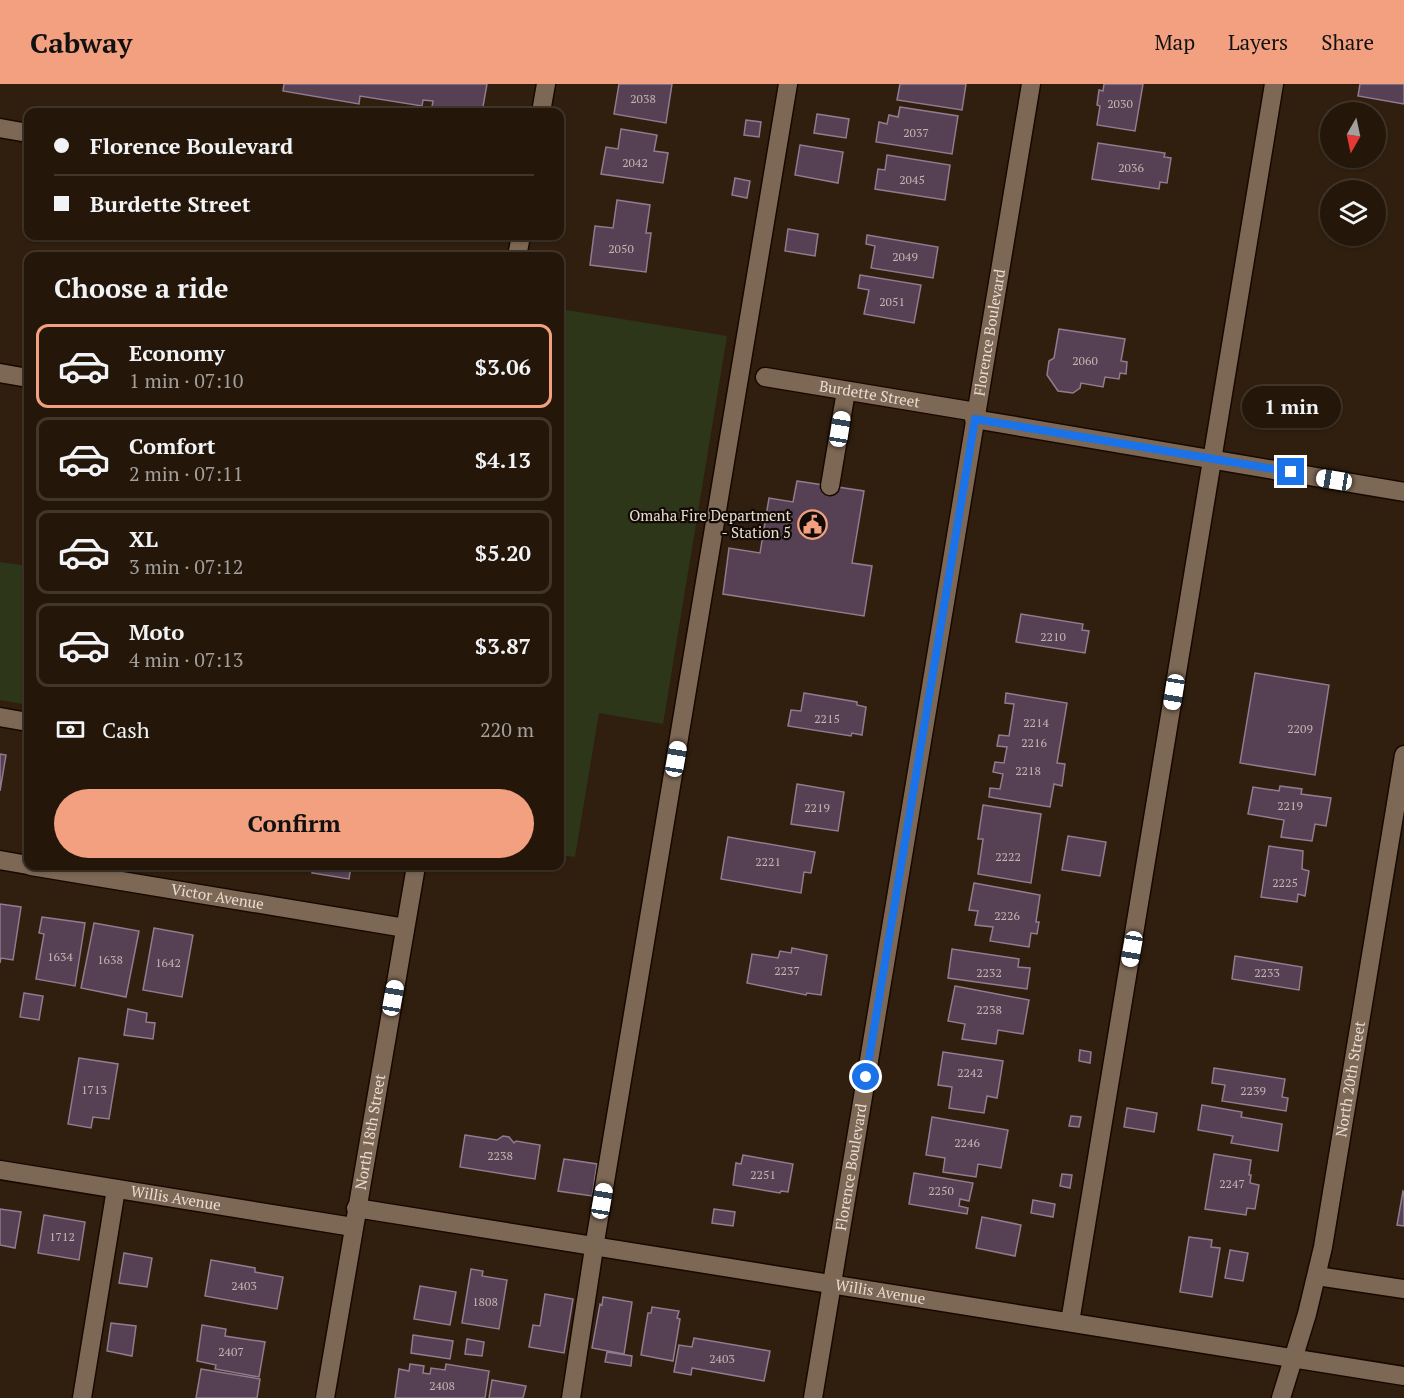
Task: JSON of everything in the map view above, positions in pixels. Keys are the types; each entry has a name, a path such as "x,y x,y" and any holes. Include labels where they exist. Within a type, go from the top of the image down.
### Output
{"street":[{"path":"542,108 546,84"},
{"path":"571,1398 788,84"},
{"name":"Florence Boulevard","path":"813,1398 1031,84"},
{"path":"1070,1322 1274,84"},
{"path":"0,128 24,132"},
{"path":"0,373 24,377"},
{"name":"Burdette Street","path":"765,377 1404,492"},
{"path":"830,486 846,391"},
{"path":"0,717 24,721"},
{"name":"North 20th Street","path":"1281,1398 1317,1275 1329,1214 1404,755"},
{"name":"Victor Avenue","path":"0,860 24,864"},
{"name":"Victor Avenue","path":"60,870 405,928"},
{"name":"North 18th Street","path":"325,1398 415,870"},
{"name":"Willis Avenue","path":"0,1170 353,1227"},
{"path":"82,1398 116,1189"},
{"name":"Willis Avenue","path":"356,1208 594,1248 1404,1376"},
{"path":"1317,1275 1404,1289"}],"green space":[{"path":"564,310 727,336 663,724 599,713 575,857 564,856"},
{"path":"0,562 24,565 24,704 0,700"}],"building":[{"path":"284,84 487,84 483,108 432,108 433,101 423,100 422,106 360,96 359,104 283,91"},
{"path":"619,84 672,84 666,123 614,114"},
{"path":"900,84 966,84 962,110 897,100"},
{"path":"1104,84 1143,84 1135,131 1097,125 1100,106 1097,105 1099,90 1103,91"},
{"path":"1360,84 1404,84 1404,104 1358,96"},
{"path":"900,107 958,116 952,154 876,142 879,122 887,124 889,115 898,117"},
{"path":"817,114 849,119 846,138 814,133"},
{"path":"746,120 761,122 759,137 744,135"},
{"path":"621,129 657,135 654,151 668,153 663,183 601,174 606,147 618,149"},
{"path":"1098,143 1165,153 1164,157 1171,158 1167,183 1160,182 1159,189 1092,179"},
{"path":"800,145 843,152 838,183 795,175"},
{"path":"887,155 950,165 945,200 875,189 878,169 885,170"},
{"path":"735,178 750,181 747,198 732,195"},
{"path":"617,200 650,205 646,233 651,233 646,272 590,265 595,226 613,228"},
{"path":"788,229 818,234 815,256 785,251"},
{"path":"867,235 938,247 933,278 871,268 875,246 866,244"},
{"path":"860,275 921,285 914,323 864,314 869,290 858,288"},
{"path":"1059,329 1125,339 1121,361 1127,362 1126,374 1120,373 1119,379 1105,377 1103,387 1081,383 1080,388 1073,393 1058,391 1047,375 1049,361 1054,358"},
{"name":"Omaha Fire Department - Station 5","path":"797,481 864,491 852,563 872,566 864,616 723,594 729,548 760,553 769,498 793,502"},
{"path":"1021,614 1083,624 1082,630 1089,631 1085,653 1016,642"},
{"path":"1255,673 1329,685 1315,775 1240,763"},
{"path":"804,693 857,702 857,705 866,707 862,735 852,733 851,736 788,726 791,710 801,711"},
{"path":"1006,693 1067,703 1057,763 1065,764 1062,786 1054,784 1050,807 989,797 990,788 1000,789 1003,774 993,772 995,762 1004,763 1007,747 997,746 999,735 1009,736 1014,704 1005,703"},
{"path":"0,754 6,755 0,791"},
{"path":"797,784 844,792 838,831 791,824"},
{"path":"1280,786 1302,789 1301,794 1331,798 1326,826 1315,824 1312,841 1281,837 1284,820 1248,814 1253,787 1279,791"},
{"path":"983,805 1041,814 1031,883 978,874 983,839 978,839"},
{"path":"1068,836 1106,842 1100,876 1062,870"},
{"path":"728,837 815,852 811,873 804,872 801,893 721,879"},
{"path":"1269,846 1303,851 1302,869 1309,871 1305,896 1298,894 1297,902 1261,897"},
{"path":"313,870 350,870 349,879 312,873"},
{"path":"974,883 1040,895 1036,922 1039,922 1037,934 1031,933 1029,947 990,941 993,927 975,925 978,911 969,910"},
{"path":"0,904 21,907 13,960 1,958 0,963"},
{"path":"42,917 85,923 75,986 36,979 44,934 39,933"},
{"path":"94,923 139,931 126,997 81,988"},
{"path":"154,928 193,935 182,997 143,990"},
{"path":"792,948 827,955 821,995 807,993 806,995 747,983 752,954 778,958 780,951 791,953"},
{"path":"952,949 1019,959 1018,967 1030,968 1027,989 948,978"},
{"path":"1235,956 1302,967 1299,990 1232,979"},
{"path":"955,986 1029,1000 1023,1034 998,1030 996,1044 962,1039 965,1024 948,1021"},
{"path":"24,993 43,996 39,1020 20,1017"},
{"path":"128,1009 147,1013 146,1022 155,1023 153,1039 124,1035"},
{"path":"1080,1050 1091,1052 1090,1063 1079,1061"},
{"path":"943,1052 1003,1061 997,1098 987,1096 984,1113 949,1108 952,1087 938,1085"},
{"path":"79,1058 118,1064 109,1119 93,1117 91,1128 68,1124"},
{"path":"1214,1068 1285,1079 1282,1097 1288,1098 1286,1111 1222,1101 1225,1085 1212,1083"},
{"path":"1202,1105 1242,1112 1241,1117 1282,1124 1278,1151 1231,1143 1233,1136 1198,1130"},
{"path":"1127,1108 1157,1113 1154,1132 1124,1127"},
{"path":"1071,1116 1081,1117 1079,1127 1069,1126"},
{"path":"932,1117 1008,1130 1001,1168 978,1164 976,1177 943,1172 945,1158 926,1155"},
{"path":"465,1135 497,1140 503,1136 509,1137 514,1143 516,1141 540,1145 535,1179 460,1167"},
{"path":"1214,1154 1251,1160 1250,1183 1259,1185 1255,1209 1247,1208 1246,1215 1205,1209"},
{"path":"743,1155 793,1164 788,1192 781,1191 780,1193 733,1185 736,1163 741,1164"},
{"path":"564,1159 597,1164 592,1196 558,1191"},
{"path":"914,1173 973,1183 969,1201 960,1199 959,1206 968,1208 967,1214 909,1204"},
{"path":"1062,1174 1072,1175 1070,1188 1060,1186"},
{"path":"1404,1192 1404,1226 1397,1225"},
{"path":"1033,1200 1055,1204 1053,1217 1031,1213"},
{"path":"0,1209 21,1212 15,1248 0,1245"},
{"path":"714,1209 735,1212 733,1226 712,1223"},
{"path":"44,1215 85,1222 79,1260 38,1253"},
{"path":"982,1217 1021,1225 1015,1256 976,1248"},
{"path":"1189,1237 1212,1240 1211,1247 1220,1248 1212,1297 1180,1292"},
{"path":"1230,1250 1248,1253 1243,1281 1225,1278"},
{"path":"124,1253 152,1258 147,1287 119,1283"},
{"path":"211,1260 255,1268 255,1272 283,1277 277,1309 205,1296"},
{"path":"471,1269 483,1271 482,1276 507,1280 499,1329 462,1323"},
{"path":"420,1286 456,1292 450,1325 414,1319"},
{"path":"545,1294 573,1299 564,1353 529,1347 533,1325 540,1326"},
{"path":"603,1297 632,1302 624,1354 592,1348"},
{"path":"652,1307 679,1311 677,1318 680,1319 673,1361 641,1355 648,1313 651,1313"},
{"path":"111,1323 136,1326 132,1356 107,1351"},
{"path":"202,1325 226,1329 225,1336 265,1342 259,1377 215,1369 216,1365 197,1361"},
{"path":"413,1335 453,1341 450,1359 411,1353"},
{"path":"694,1338 770,1351 764,1381 692,1368 691,1375 674,1372 679,1345 692,1347"},
{"path":"467,1339 484,1342 482,1356 465,1354"},
{"path":"607,1352 632,1356 631,1366 605,1362"},
{"path":"410,1364 424,1366 423,1373 430,1374 431,1368 445,1370 446,1364 489,1371 485,1398 395,1398 399,1369 409,1371"},
{"path":"201,1369 260,1379 257,1398 196,1398"},
{"path":"492,1380 526,1386 523,1398 489,1398"}],"place":[{"name":"Omaha Fire Department - Station 5","path":"812,525"}],"route":[{"path":"866,1077 975,419 1291,472"}]}
